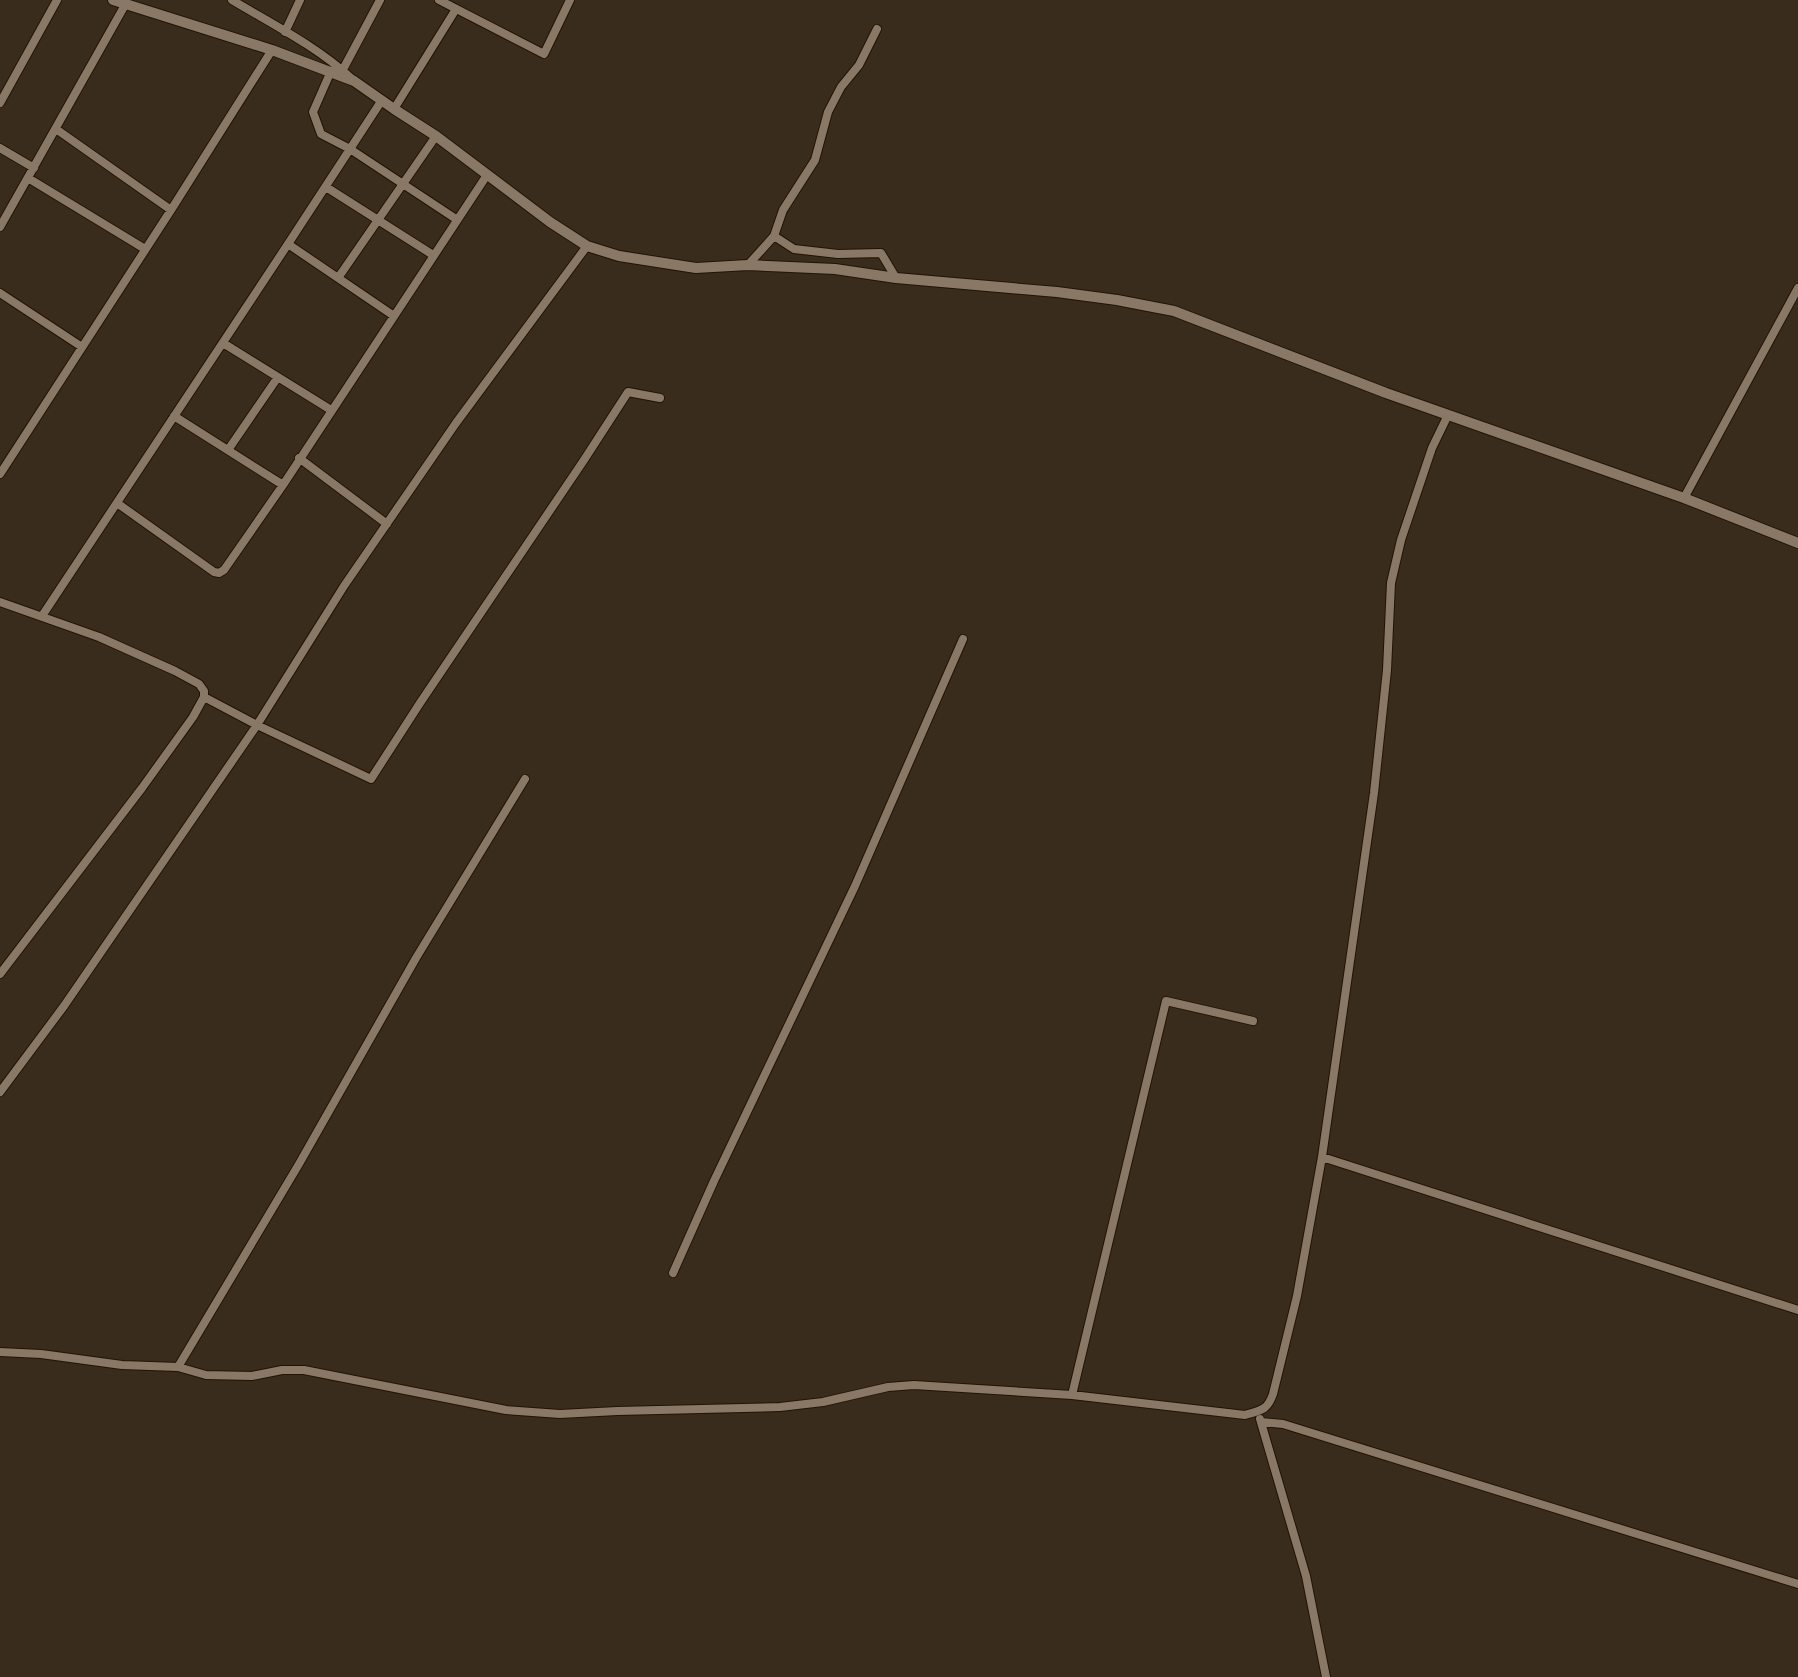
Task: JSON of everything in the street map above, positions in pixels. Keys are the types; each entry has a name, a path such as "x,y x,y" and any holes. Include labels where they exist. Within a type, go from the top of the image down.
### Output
{"street":[{"path":"0,103 57,0"},
{"path":"113,0 338,72 436,136 550,222 587,246 619,256 694,268 748,265 835,269 896,278 1066,293 1174,311 1448,415 1684,498 1798,543"},
{"path":"232,0 305,43 338,72"},
{"path":"285,32 300,0"},
{"path":"380,0 313,111 321,134 350,149 456,219"},
{"path":"439,0 455,5 544,54 570,0"},
{"path":"0,227 125,5"},
{"path":"394,109 455,5"},
{"path":"748,265 774,236 783,210 816,160 828,112 841,87 859,65 877,29"},
{"path":"0,474 172,210 272,50"},
{"path":"42,616 382,100"},
{"path":"56,129 172,210"},
{"path":"338,278 436,136"},
{"path":"0,148 34,168"},
{"path":"117,503 209,569 219,573 228,565 283,485 487,175"},
{"path":"28,178 145,249"},
{"path":"326,187 433,256"},
{"path":"774,236 794,249 838,254 881,253 896,278"},
{"path":"288,244 394,316"},
{"path":"0,1092 64,1006 257,725 344,586 476,395 587,246"},
{"path":"1684,498 1798,288"},
{"path":"0,293 82,347"},
{"path":"223,343 331,410"},
{"path":"228,450 278,377"},
{"path":"204,697 372,779 628,392 660,398"},
{"path":"0,1352 178,1367 205,1375 252,1376 282,1370 304,1370 506,1410 560,1414 780,1407 823,1402 888,1387 914,1385 1072,1395 1245,1415 1269,1405 1297,1296 1322,1157 1374,793 1387,670 1391,583 1401,540 1432,448 1448,415"},
{"path":"174,416 283,485"},
{"path":"299,458 387,524"},
{"path":"0,602 99,637 175,671 200,684 204,691 204,697 193,717 0,974"},
{"path":"673,1273 855,886 963,639"},
{"path":"178,1367 299,1164 416,958 525,779"},
{"path":"1072,1395 1166,1000 1253,1021"},
{"path":"1322,1157 1798,1310"},
{"path":"1256,1412 1306,1576 1326,1677"},
{"path":"1261,1422 1283,1424 1798,1584"}]}
